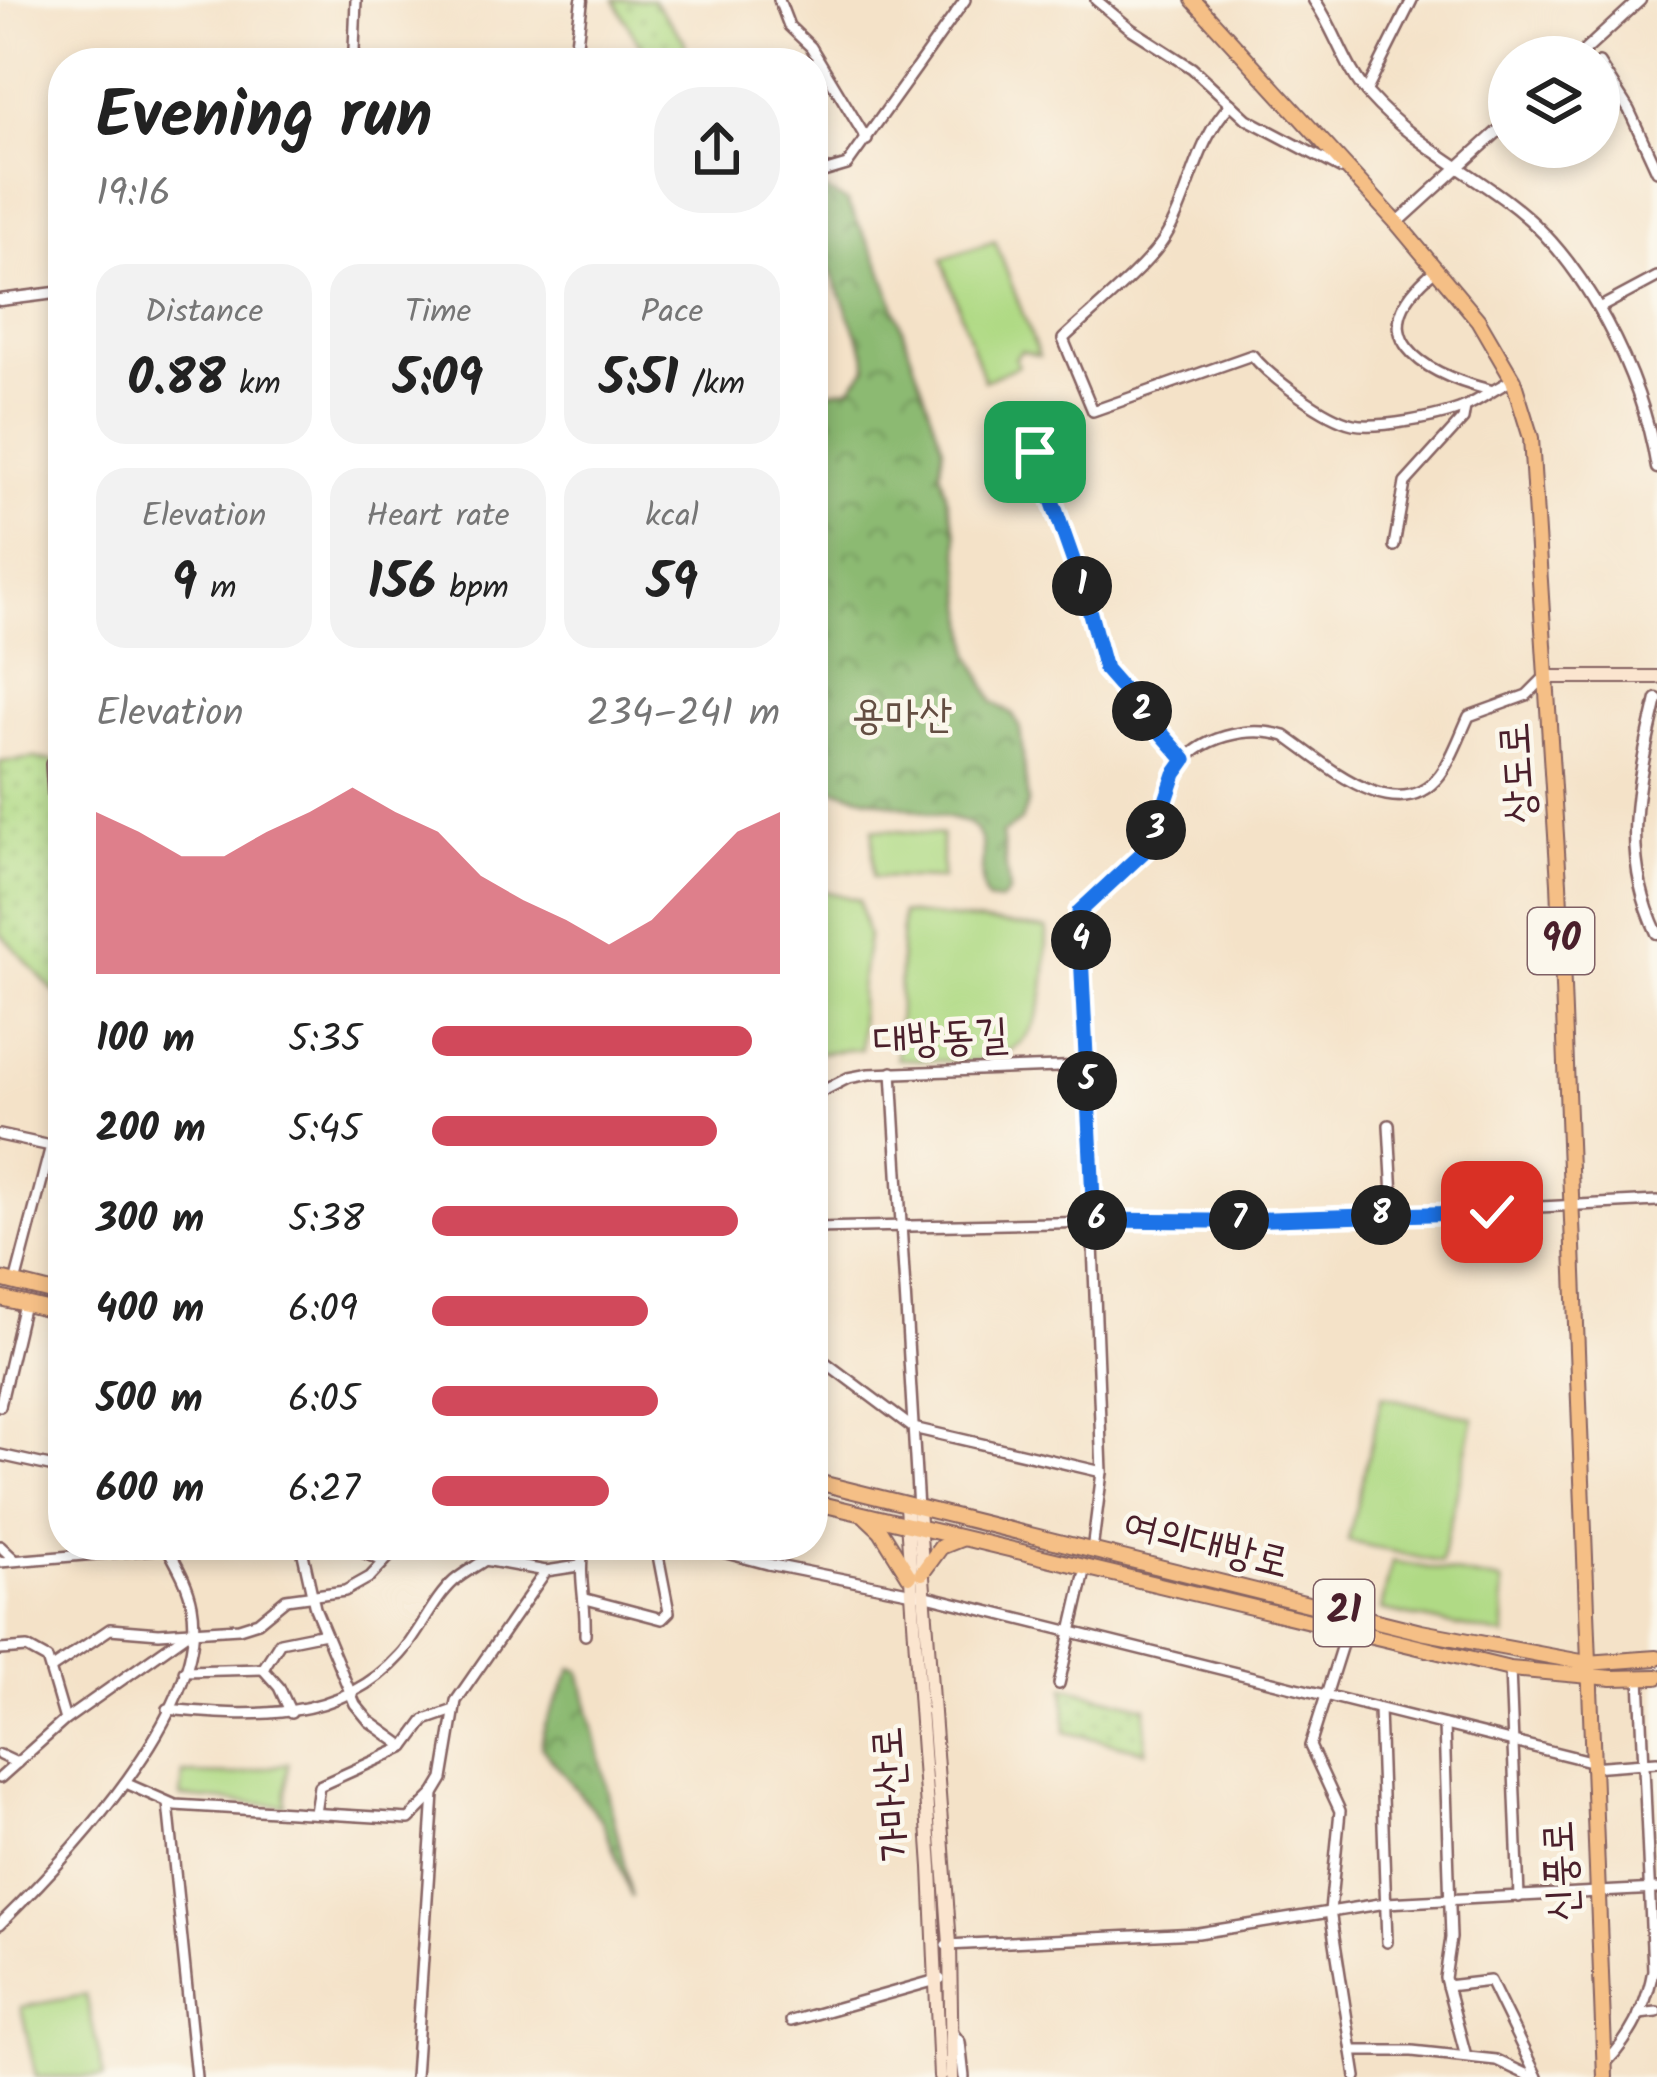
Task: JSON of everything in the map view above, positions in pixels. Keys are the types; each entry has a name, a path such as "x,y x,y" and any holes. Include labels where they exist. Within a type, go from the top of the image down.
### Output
{"main road":[{"name":"상도로","path":"1193,0 1397,223 1478,320 1514,380 1531,438 1559,883 1587,1669"},
{"path":"1545,677 1657,677"},
{"path":"7,1281 48,1291"},
{"path":"0,1298 48,1310"},
{"name":"여의대방로","path":"828,1485 1421,1632 1587,1669 1657,1677"},
{"name":"여의대방로","path":"828,1506 1510,1669 1587,1669 1657,1658"},
{"name":"가마산로","path":"912,1507 952,2077"},
{"path":"862,1514 881,1531 916,1584 940,1547 973,1538"},
{"name":"신풍로","path":"1587,1669 1605,2071"},
{"name":"가마산로","path":"938,2074 945,1979"}],"street":[{"path":"354,48 356,0"},
{"path":"575,48 582,0"},
{"path":"778,0 789,26 812,48"},
{"path":"828,171 847,165 867,140 964,0"},
{"path":"1096,0 1192,68 1247,119 1351,174"},
{"path":"1314,0 1366,92 1409,134 1509,202 1548,237 1599,308 1636,393 1657,468"},
{"path":"1366,92 1412,0"},
{"path":"1608,36 1640,0"},
{"path":"828,75 867,140"},
{"path":"1620,98 1657,171"},
{"path":"1231,104 1207,134 1189,188 1162,243 1063,339 1093,411 1252,356 1335,418 1354,425 1465,407 1514,380"},
{"path":"1397,223 1488,141"},
{"path":"1434,271 1404,301 1401,328 1410,355 1457,382 1490,390"},
{"path":"1599,308 1657,278"},
{"path":"0,300 48,294"},
{"path":"1394,546 1405,483 1463,418 1465,407"},
{"path":"1035,452 1084,591 1105,669 1185,760"},
{"path":"1092,1551 1102,1472 1079,912 1151,845 1175,774 1211,741 1272,732 1366,789 1388,796 1412,793 1440,776 1469,716 1527,694 1545,677"},
{"path":"1657,700 1635,793 1633,831 1637,876 1657,933"},
{"name":"대방동길","path":"828,1088 848,1078 892,1072 1086,1066"},
{"path":"892,1072 913,1428 912,1507"},
{"path":"1389,1125 1394,1214"},
{"path":"0,1135 48,1145"},
{"path":"7,1281 48,1155"},
{"path":"828,1227 1492,1212 1657,1201"},
{"path":"0,1406 24,1304"},
{"path":"828,1364 913,1428 1102,1472"},
{"path":"0,1455 48,1466"},
{"path":"0,1546 15,1560"},
{"path":"0,1562 48,1557"},
{"path":"0,1924 68,1856 125,1783 168,1709 184,1671 193,1607 173,1560"},
{"path":"302,1560 350,1692 369,1721 405,1747"},
{"path":"168,1709 237,1715 291,1713 378,1678 452,1583 484,1560 546,1571 579,1566"},
{"path":"580,1560 585,1635"},
{"path":"586,1599 662,1619 669,1612 659,1560"},
{"path":"753,1560 916,1584 1070,1633 1590,1764 1657,1762"},
{"path":"52,1668 110,1629 192,1632 258,1622 286,1599 345,1591 370,1577 382,1561"},
{"path":"1059,1684 1086,1567"},
{"path":"125,1783 168,1802 409,1819 443,1779 451,1712 546,1571"},
{"path":"0,1778 65,1720 178,1637 192,1632"},
{"path":"1346,1632 1310,1746 1340,1811 1330,1911 1358,2075"},
{"path":"262,1670 280,1642 326,1633"},
{"path":"0,1650 27,1648 47,1659 65,1720"},
{"path":"1510,1669 1519,1897"},
{"path":"184,1671 262,1670 279,1687 291,1713"},
{"path":"1605,2071 1639,2014 1653,1970 1654,1889 1640,1677"},
{"path":"1378,1709 1387,1942"},
{"path":"316,1813 320,1786 405,1747 425,1720 451,1712"},
{"path":"1444,1725 1451,1938 1445,1968 1466,2056"},
{"path":"0,1756 17,1763"},
{"path":"415,2077 434,1795"},
{"path":"168,1802 196,2077"},
{"path":"943,1945 1198,1933 1386,1903 1654,1889"},
{"path":"791,2021 945,1979"},
{"path":"1447,1986 1490,1981 1534,2077"},
{"path":"1639,2014 1657,2012"},
{"path":"952,2032 960,2042 964,2077"},
{"path":"1352,2051 1496,2060 1534,2077"}],"green space":[{"path":"614,0 653,0 686,48 641,48"},
{"name":"용마산","path":"828,192 846,201 880,264 943,447 940,471 957,534 971,654 993,702 1013,715 1020,728 1028,802 1021,821 1002,834 1009,892 1000,902 987,900 981,840 968,823 828,788 828,392 850,388 867,367 828,265"},
{"path":"995,241 1039,356 1021,351 1015,358 1018,366 984,381 942,259"},
{"path":"48,760 48,985 0,933 0,762"},
{"path":"873,829 942,835 942,879 873,877"},
{"path":"828,892 859,900 868,937 860,989 861,1049 828,1052"},
{"path":"902,913 1047,929 1044,990 1032,1028 1021,1042 1005,1054 983,1060 897,1059"},
{"path":"1382,1396 1474,1418 1441,1563 1348,1541"},
{"path":"1392,1561 1502,1582 1505,1636 1381,1610"},
{"path":"572,1668 580,1671 632,1898 602,1821 541,1746 545,1725"},
{"path":"1065,1687 1146,1707 1145,1751 1066,1732"},
{"path":"288,1763 285,1806 181,1797 183,1774 235,1775"},
{"path":"86,1995 104,2077 36,2077 21,2007"}],"route":[{"path":"1035,452 1084,591 1105,669 1185,760 1175,774 1151,845 1079,912 1094,1220 1492,1212"}]}
